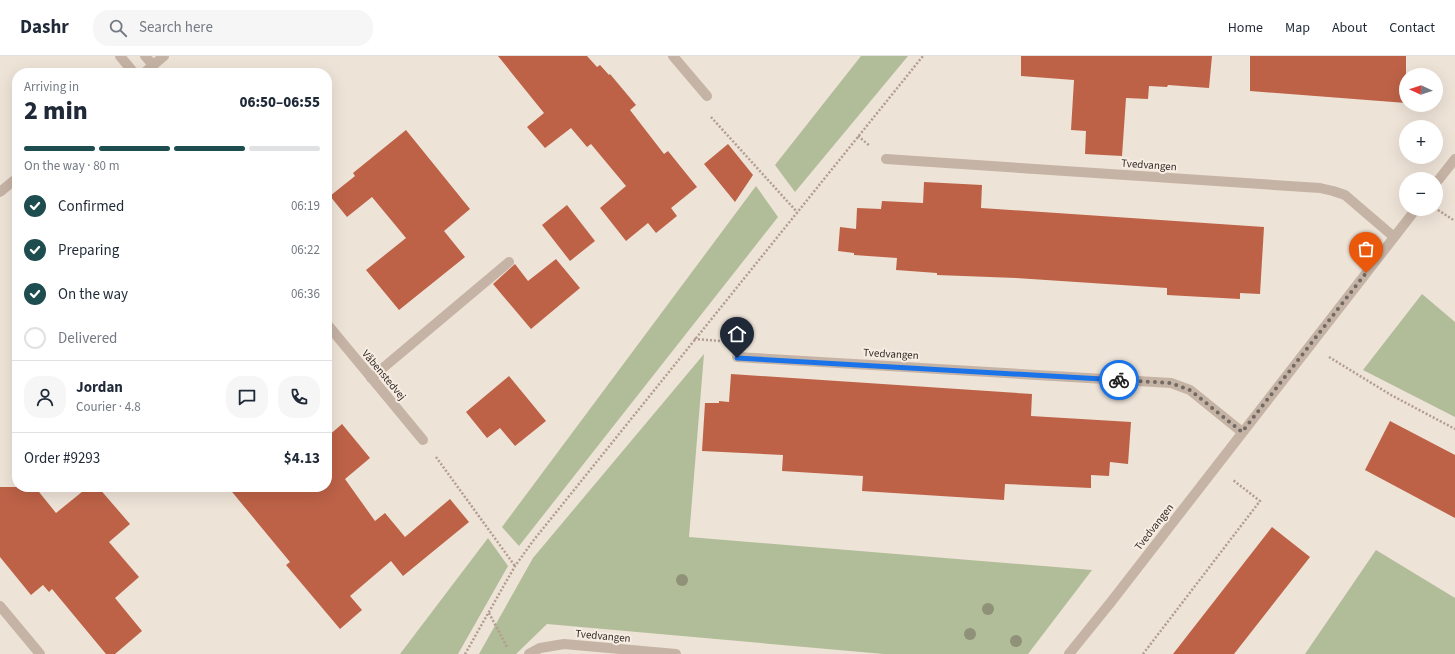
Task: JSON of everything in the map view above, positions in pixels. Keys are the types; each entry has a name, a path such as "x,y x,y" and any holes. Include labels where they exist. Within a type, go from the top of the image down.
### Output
{"street":[{"path":"120,56 130,68"},
{"path":"145,56 153,65"},
{"path":"150,68 164,56"},
{"path":"673,56 707,96"},
{"name":"Tvedvangen","path":"886,159 1320,188 1346,195 1394,237"},
{"path":"1443,174 1455,159"},
{"path":"0,192 12,182"},
{"name":"Tvedvangen","path":"1069,654 1410,216"},
{"path":"371,378 509,262"},
{"name":"Våbenstedvej","path":"332,330 423,440"},
{"name":"Tvedvangen","path":"737,358 1171,383 1190,390 1242,432"},
{"path":"0,606 40,654"},
{"name":"Tvedvangen","path":"529,654 540,648 564,644 676,654"}],"path":[{"path":"465,654 515,566 538,534 923,56"},
{"path":"707,96 706,112 796,212"},
{"path":"1443,213 1455,221"},
{"path":"1310,346 1391,395 1455,429"},
{"path":"423,440 515,566"},
{"path":"1143,654 1260,501 1216,466"},
{"path":"488,613 507,647"}],"green space":[{"path":"861,56 908,56 795,192 775,165"},
{"path":"756,186 778,217 519,546 502,527"},
{"path":"1422,294 1455,322 1455,417 1363,370"},
{"path":"704,354 689,537 1092,570 1028,654 884,654 547,624 516,654 479,654 533,558"},
{"path":"488,538 508,566 458,654 400,654"},
{"path":"1376,550 1455,598 1455,654 1305,654"}],"building":[{"path":"498,56 587,56 597,67 600,65 609,75 610,74 636,105 630,110 664,154 668,151 697,187 671,208 677,216 656,233 648,223 626,241 600,208 626,186 591,144 587,147 571,128 545,148 527,127 544,113"},
{"path":"1021,56 1212,56 1209,88 1168,85 1167,87 1149,86 1148,99 1126,98 1122,156 1085,154 1086,131 1071,130 1074,80 1021,76"},
{"path":"1250,56 1406,56 1406,68 1399,68 1399,102 1250,91"},
{"path":"406,130 470,209 444,231 465,257 399,310 366,270 406,238 372,197 347,217 332,198 332,194 355,176 353,173"},
{"path":"728,144 753,175 735,202 704,164"},
{"path":"924,182 982,185 981,208 1264,227 1260,294 1240,293 1240,299 1167,295 1167,288 1016,278 937,275 937,273 896,270 897,258 854,255 854,253 838,251 840,227 856,229 857,208 881,209 882,201 923,203"},
{"path":"567,205 595,241 570,261 542,225"},
{"path":"556,259 580,288 531,329 493,284 515,264 528,281"},
{"path":"731,374 1032,394 1031,416 1131,422 1128,464 1110,462 1109,476 1091,475 1091,488 1005,484 1004,500 862,491 863,476 782,471 783,455 702,451 705,403 719,403 719,401 729,402"},
{"path":"509,376 546,421 515,446 500,428 487,438 466,412"},
{"path":"1390,421 1455,455 1455,518 1365,470"},
{"path":"342,424 370,458 345,479 375,521 385,513 405,537 450,499 469,522 403,576 391,561 350,596 362,610 340,629 286,565 290,562 232,492 332,492 332,433"},
{"path":"0,487 12,487 12,492 39,492 56,513 82,492 102,492 130,524 109,542 139,577 115,598 142,631 115,654 106,654 52,589 49,592 43,585 31,595 0,557"},
{"path":"1272,527 1310,557 1234,654 1173,654"}],"way so far":[{"path":"1119,380 1171,383 1190,390 1242,432 1366,273"}],"route":[{"path":"737,358 1119,380"}]}
